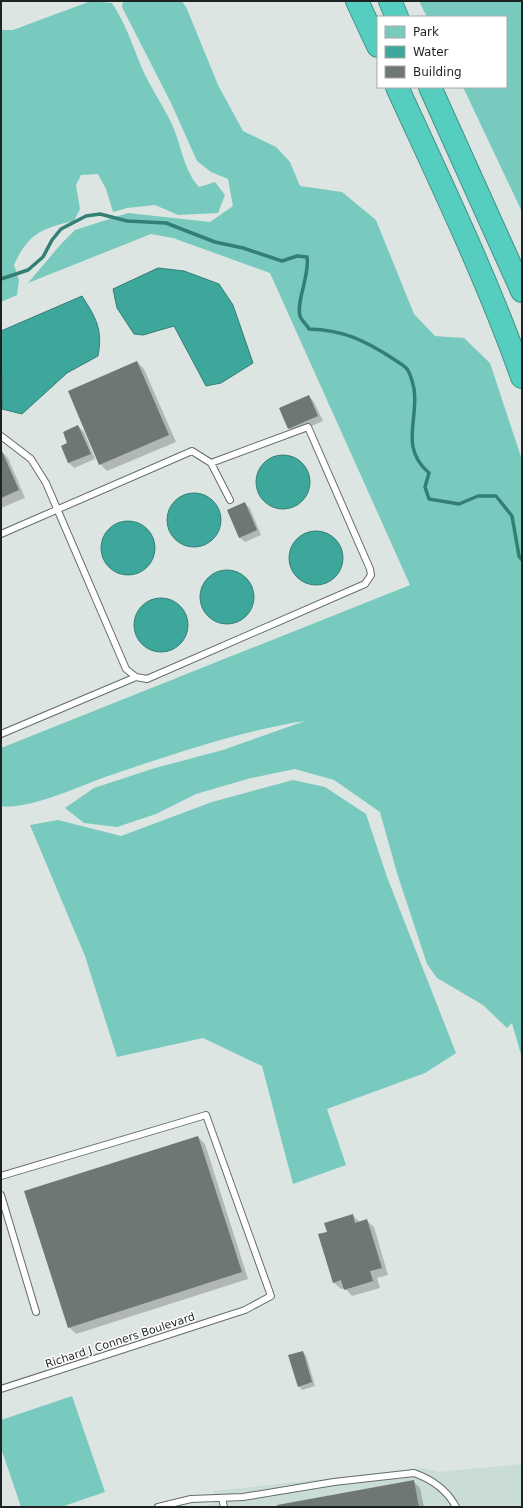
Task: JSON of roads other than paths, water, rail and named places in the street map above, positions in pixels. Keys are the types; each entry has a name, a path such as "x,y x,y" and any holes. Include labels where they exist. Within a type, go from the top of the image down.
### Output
{"highway":[{"path":"357,1 377,44"},
{"path":"390,1 397,16"},
{"path":"397,88 471,248 498,312 522,377"},
{"path":"430,88 522,290"}],"lane":[{"path":"1,734 136,677 147,678 365,584 371,575 370,568 308,427 211,462"},
{"path":"1,436 31,459 46,483 57,512 126,669 136,677"},
{"path":"1,534 57,512 192,451 211,462 230,500"},
{"name":"Richard J Conners Boulevard","path":"1,1176 206,1115 272,1296 245,1310 1,1389"},
{"path":"1,1195 36,1312"},
{"path":"158,1507 191,1499 244,1497 334,1482 414,1473 426,1478 441,1488 456,1507"},
{"path":"222,1498 224,1507"}],"water":[{"path":"158,268 184,271 219,284 233,305 253,363 221,383 206,386 174,326 143,335 134,334 117,308 113,289"},
{"path":"82,296 95,318 99,331 100,338 98,356 67,373 22,414 2,409 1,331"},
{"path":"278,455 288,455 298,459 306,467 310,477 310,487 306,497 298,505 288,509 278,509 268,505 260,497 256,487 256,477 260,467 268,459"},
{"path":"189,493 199,493 209,497 217,505 221,515 221,525 217,535 209,543 199,547 189,547 179,543 171,535 167,525 167,515 171,505 179,497"},
{"path":"123,521 133,521 143,525 151,533 155,543 155,553 151,563 143,571 133,575 123,575 113,571 105,563 101,553 101,543 105,533 113,525"},
{"path":"311,531 321,531 331,535 339,543 343,553 343,563 339,573 331,581 321,585 311,585 301,581 293,573 289,563 289,553 293,543 301,535"},
{"path":"222,570 232,570 242,574 250,582 254,592 254,602 250,612 242,620 232,624 222,624 212,620 204,612 200,602 200,592 204,582 212,574"},
{"path":"156,598 166,598 176,602 184,610 188,620 188,630 184,640 176,648 166,652 156,652 146,648 138,640 134,630 134,620 138,610 146,602"}],"waterway":[{"path":"1,279 28,270 43,257 52,240 61,229 86,216 100,214 127,221 166,223 215,242 243,248 282,261 297,256 307,257 307,272 299,310 301,318 309,329 332,331 353,337 372,346 407,369 414,387 415,400 412,443 420,463 429,473 425,487 429,499 459,504 478,496 496,496 512,516 519,556 522,560"}]}
